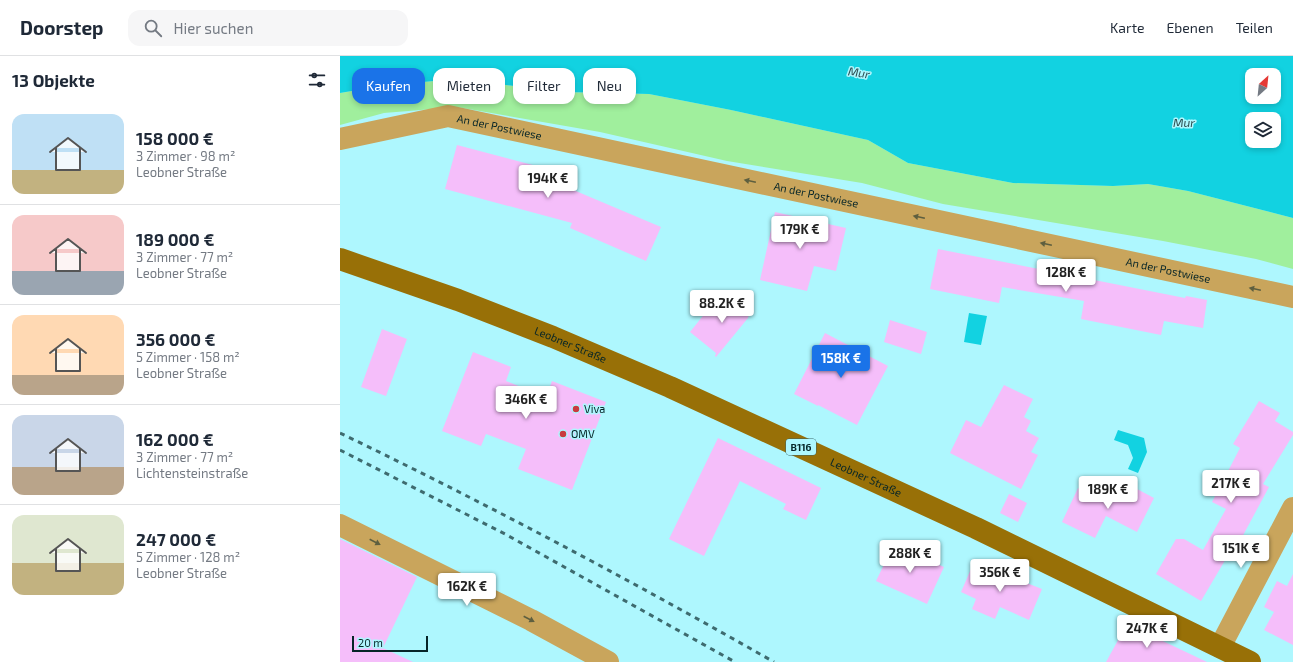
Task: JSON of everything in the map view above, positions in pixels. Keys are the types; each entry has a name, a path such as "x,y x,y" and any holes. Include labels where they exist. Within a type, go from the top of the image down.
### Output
{"main road":[{"name":"Leobner Straße","path":"340,259 458,300 670,386 976,528 1250,662"}],"street":[{"name":"An der Postwiese","path":"340,139 448,116 1293,298"},
{"path":"1220,647 1293,508"},
{"path":"340,525 531,620 608,662"}],"green space":[{"path":"433,81 433,104 505,104 505,85 513,86 513,104 575,104 575,92 583,92 583,104 636,104 636,94 649,94 868,140 908,163 1013,183 1113,186 1148,184 1188,191 1293,218 1293,269 1256,259 1163,241 943,204 862,183 727,161 600,132 457,107 384,113 340,125 340,93 352,91 352,104 425,104 425,82"}],"water":[{"name":"Mur","path":"340,56 1293,56 1293,218 1188,191 1148,184 1113,186 1013,183 908,163 868,140 731,110 649,94 636,94 636,68 583,68 583,92 575,92 575,68 513,68 513,86 505,85 505,68 433,68 433,81 425,82 425,68 352,68 352,91 340,93"},
{"path":"969,313 987,316 981,345 964,342"},
{"path":"1118,430 1144,438 1147,452 1138,473 1128,469 1133,458 1128,445 1114,440"}],"building":[{"path":"457,145 567,174 564,186 661,227 646,261 570,228 572,223 445,189"},
{"path":"775,212 846,228 836,271 814,266 807,291 760,280"},
{"path":"938,249 1185,298 1186,296 1207,300 1203,328 1164,321 1161,335 1081,319 1084,301 1002,287 999,303 930,289"},
{"path":"734,295 753,301 748,318 716,357 716,353 690,332 714,302 728,314"},
{"path":"890,320 927,332 921,354 884,342"},
{"path":"382,329 407,339 386,396 361,387"},
{"path":"825,333 888,366 857,425 794,394"},
{"path":"473,352 511,367 506,381 546,397 552,381 606,402 572,490 518,469 526,449 486,434 481,446 442,431"},
{"path":"1004,385 1033,399 1024,417 1031,421 1026,431 1039,438 1031,452 1038,455 1021,489 950,453 966,420 981,427"},
{"path":"1259,401 1280,413 1275,421 1293,432 1293,435 1263,484 1269,487 1240,541 1237,540 1201,601 1156,574 1176,539 1184,539 1203,550 1226,509 1212,502 1240,448 1233,444"},
{"path":"718,438 821,488 806,520 783,509 786,504 740,481 704,556 669,539"},
{"path":"1122,481 1154,498 1137,532 1106,516 1095,538 1062,522 1078,488 1111,504"},
{"path":"1009,494 1027,503 1018,522 1000,513"},
{"path":"340,539 417,577 383,648 413,662 340,662"},
{"path":"894,544 944,567 927,604 876,581"},
{"path":"974,562 1042,589 1029,620 1000,607 995,619 972,609 976,599 961,592"},
{"path":"1293,574 1293,645 1264,630 1274,612 1264,607 1277,581 1287,586"},
{"path":"1127,624 1207,662 1106,662"}],"railway":[{"path":"340,433 450,487 559,544 774,662"},
{"path":"340,450 505,534 735,662"}],"place":[{"name":"Viva","path":"576,409"},
{"name":"OMV","path":"563,434"}]}
